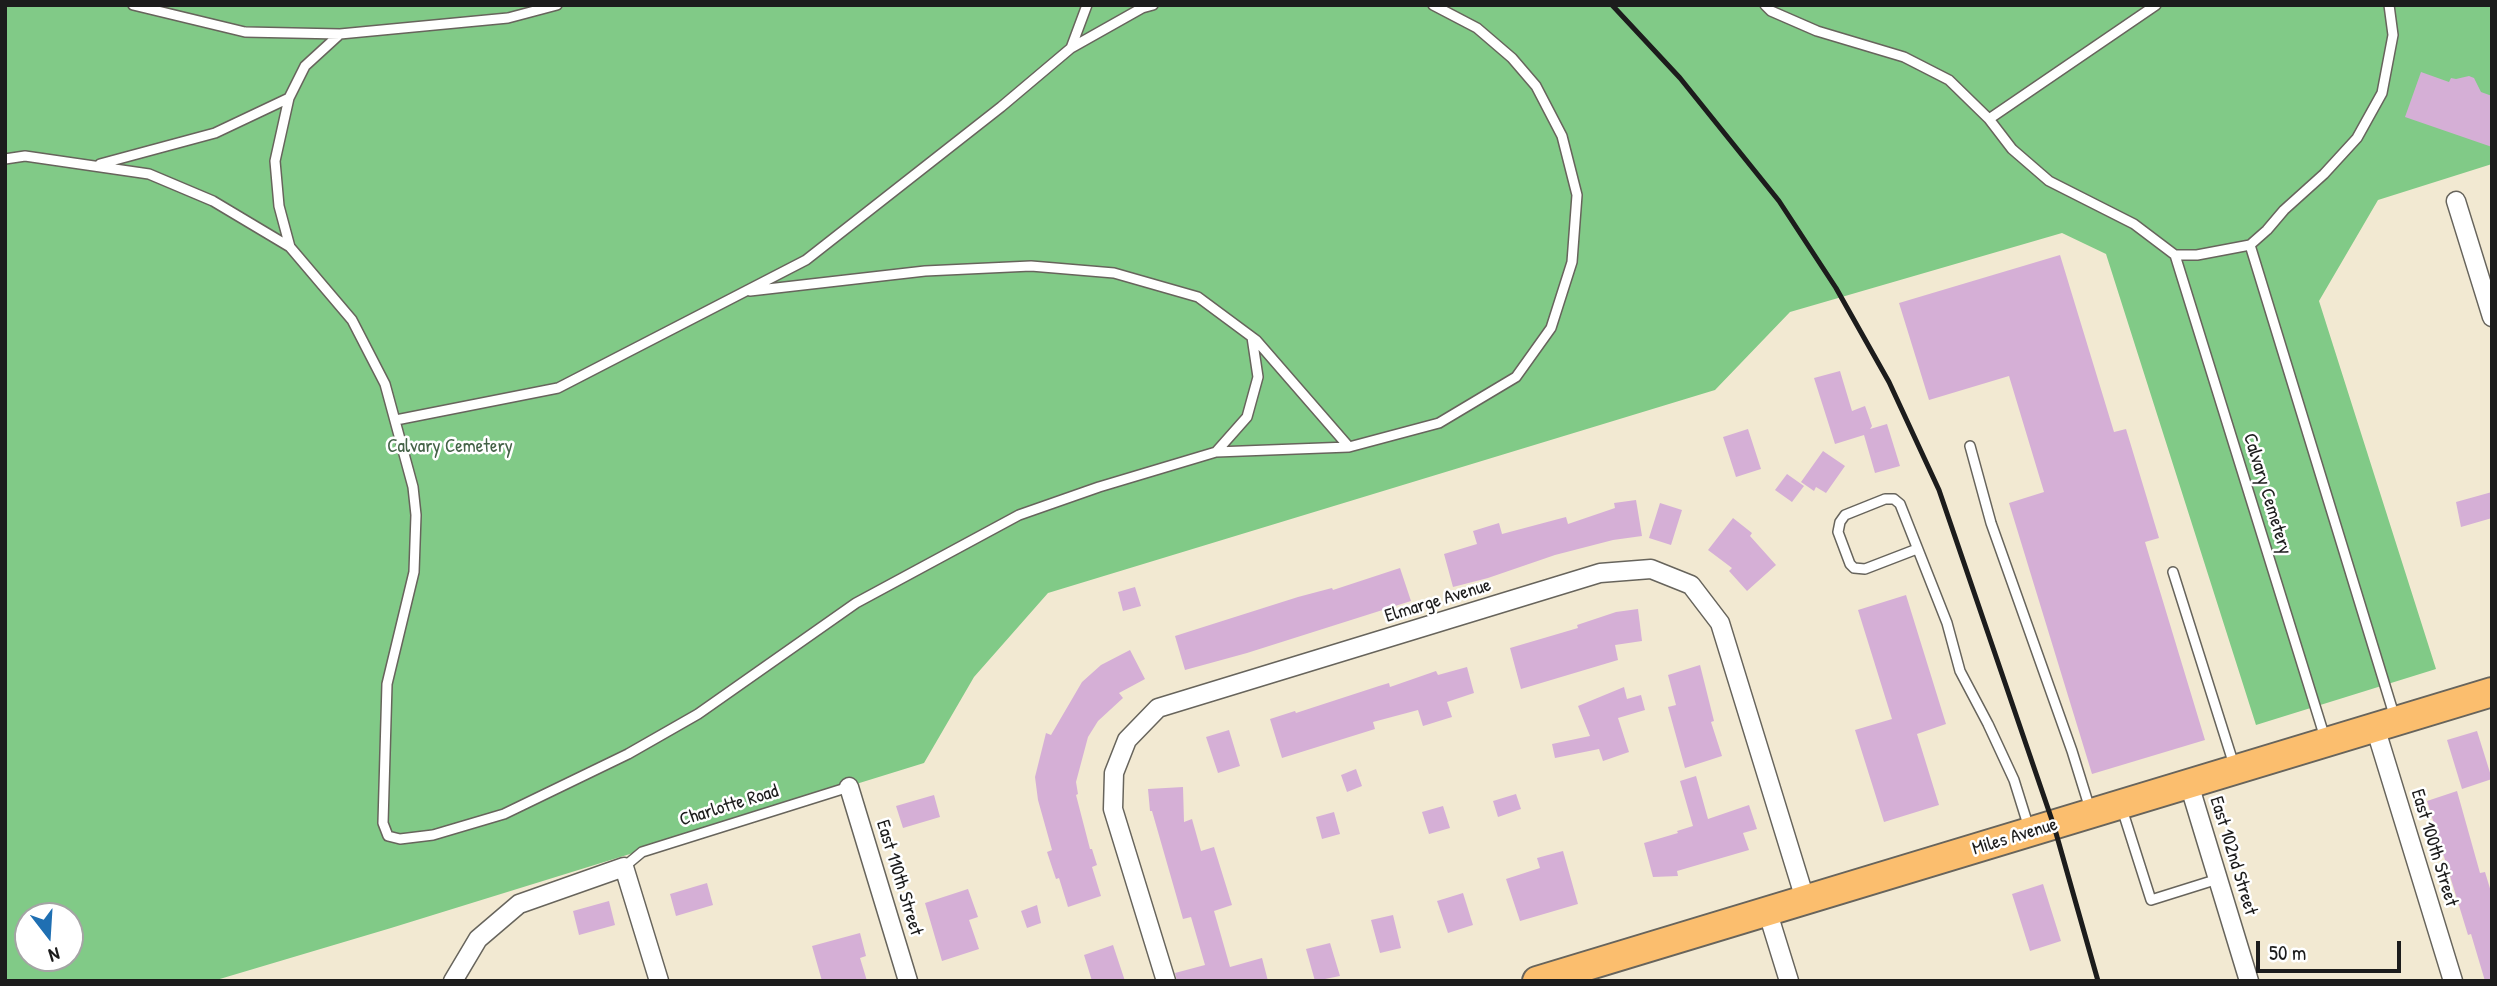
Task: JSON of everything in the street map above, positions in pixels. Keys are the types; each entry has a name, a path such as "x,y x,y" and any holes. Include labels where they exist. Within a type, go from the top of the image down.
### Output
{"main road":[{"name":"Miles Avenue","path":"1537,981 2492,692"}],"street":[{"path":"2456,201 2492,317"},
{"name":"Elmarge Avenue","path":"1166,981 1113,808 1114,774 1127,740 1158,708 1600,573 1651,569 1661,573 1691,586 1720,623 1805,899"},
{"name":"East 100th Street","path":"2386,724 2453,981"},
{"name":"East 102nd Street","path":"2189,784 2249,981"},
{"name":"East 110th Street","path":"849,787 908,981"},
{"path":"453,981 478,939 519,904 624,867 659,981"},
{"path":"1767,910 1789,981"}],"lane":[{"path":"133,5 245,32 340,34 508,18 557,5"},
{"path":"1071,48 1087,5"},
{"path":"396,420 558,387 806,260 1001,107 1071,48 1142,8 1153,5"},
{"path":"5,159 25,156 149,174 213,201 290,247 352,320 385,384 413,487 416,515 414,572 387,684 383,822 388,836 400,839 433,835 504,814 628,754 698,714 856,603 1019,515 1099,487 1216,452 1349,447 1439,423 1516,377 1551,328 1572,262 1577,195 1562,135 1536,86 1511,58 1477,28 1433,5"},
{"path":"1765,5 1771,11 1817,31 1904,57 1949,80 1989,120 2012,149 2049,181 2134,224 2175,255 2197,256 2250,245 2324,174 2357,138 2382,93 2393,35 2389,5"},
{"path":"1989,120 2156,5"},
{"path":"290,247 279,206 275,161 289,98 305,66 340,34"},
{"path":"95,166 215,133 289,98"},
{"path":"2250,245 2386,724"},
{"name":"Calvary Cemetery","path":"2175,255 2326,742"},
{"path":"743,292 925,271 1031,266 1114,273 1198,297 1252,337 1349,447"},
{"path":"1216,452 1247,417 1258,377 1252,337"},
{"path":"1970,446 1992,523 2092,814"},
{"path":"1917,549 1865,569 1854,568 1838,532 1840,522 1845,515 1885,499 1894,499 1900,504 1947,624 1959,671 2014,780 2030,833"},
{"path":"2174,572 2235,770"},
{"name":"Charlotte Road","path":"624,867 642,852 849,787"},
{"path":"2120,805 2151,900 2218,879"}],"green space":[{"name":"Calvary Cemetery","path":"5,5 2492,5 2492,164 2378,200 2319,301 2436,669 2256,725 2106,254 2062,233 1790,312 1715,390 1048,593 974,677 924,763 213,981 5,981"}],"building":[{"path":"2421,72 2449,82 2451,78 2469,76 2474,78 2481,92 2492,96 2492,147 2405,117"},
{"path":"2060,255 2114,432 2126,429 2159,538 2145,542 2205,740 2092,774 2009,503 2044,492 2009,376 1929,400 1899,303"},
{"path":"1840,371 1852,411 1865,406 1872,426 1870,429 1887,424 1900,466 1875,473 1864,435 1835,444 1814,378"},
{"path":"1748,429 1761,469 1736,477 1723,437"},
{"path":"1823,451 1845,466 1826,493 1816,487 1814,491 1801,482"},
{"path":"1787,474 1804,486 1792,502 1775,490"},
{"path":"2492,492 2492,518 2461,527 2456,502"},
{"path":"1636,500 1642,536 1613,540 1555,555 1453,587 1444,554 1477,544 1473,531 1499,523 1502,534 1566,517 1568,524 1615,508 1614,503"},
{"path":"1660,503 1682,510 1671,545 1649,538"},
{"path":"1733,518 1752,533 1750,536 1776,565 1747,591 1729,571 1732,568 1708,550"},
{"path":"1400,568 1411,601 1185,670 1175,636"},
{"path":"1135,587 1141,606 1123,611 1118,592"},
{"path":"1906,595 1946,724 1917,734 1939,805 1884,822 1855,730 1892,719 1858,610"},
{"path":"1638,609 1642,641 1615,645 1618,660 1521,689 1510,648 1578,628 1577,625 1616,612"},
{"path":"1130,650 1145,679 1119,693 1123,698 1098,721 1088,737 1076,782 1076,795 1090,849 1097,865 1092,867 1101,896 1068,907 1047,852 1052,850 1038,800 1035,777 1046,733 1051,735 1082,682 1101,665"},
{"path":"1700,665 1714,721 1711,722 1722,756 1685,768 1668,707 1676,705 1668,675"},
{"path":"1467,667 1474,693 1447,702 1452,717 1423,726 1418,710 1373,722 1375,729 1282,758 1270,719 1389,683 1390,687 1436,671 1438,675"},
{"path":"1624,687 1627,699 1641,695 1645,710 1618,718 1629,752 1603,761 1599,749 1555,758 1552,744 1590,736 1578,706"},
{"path":"1229,730 1240,766 1218,773 1206,737"},
{"path":"2477,731 2492,779 2462,789 2447,740"},
{"path":"1356,769 1362,786 1347,792 1341,775"},
{"path":"1696,776 1708,819 1749,805 1757,829 1743,833 1749,850 1677,871 1678,876 1653,877 1644,843 1693,826 1680,781"},
{"path":"1183,787 1184,822 1192,819 1201,851 1214,847 1232,905 1214,911 1230,967 1262,958 1268,981 1177,981 1175,973 1205,965 1191,917 1183,919 1150,811 1148,789"},
{"path":"2457,791 2480,873 2485,872 2492,895 2492,981 2485,981 2471,934 2468,935 2427,801"},
{"path":"1516,794 1521,809 1498,817 1493,801"},
{"path":"934,795 940,817 903,828 896,806"},
{"path":"1443,806 1450,828 1429,834 1422,812"},
{"path":"1334,812 1340,834 1322,839 1316,817"},
{"path":"1563,851 1578,904 1520,921 1506,879 1540,868 1537,858"},
{"path":"707,883 713,905 676,916 670,894"},
{"path":"2043,884 2061,941 2030,951 2012,894"},
{"path":"968,889 978,917 969,920 979,949 942,961 925,903"},
{"path":"1463,893 1473,925 1448,933 1437,901"},
{"path":"609,901 615,925 579,935 573,911"},
{"path":"1037,905 1041,923 1027,928 1021,911"},
{"path":"1393,915 1401,948 1380,953 1371,920"},
{"path":"860,933 866,956 860,958 867,981 822,981 812,946"},
{"path":"1330,943 1340,976 1315,981 1306,949"},
{"path":"1113,945 1125,981 1092,981 1084,955"}],"railway":[{"path":"1612,5 1680,78 1779,201 1836,288 1889,382 1939,490 2054,826 2098,981"}]}
